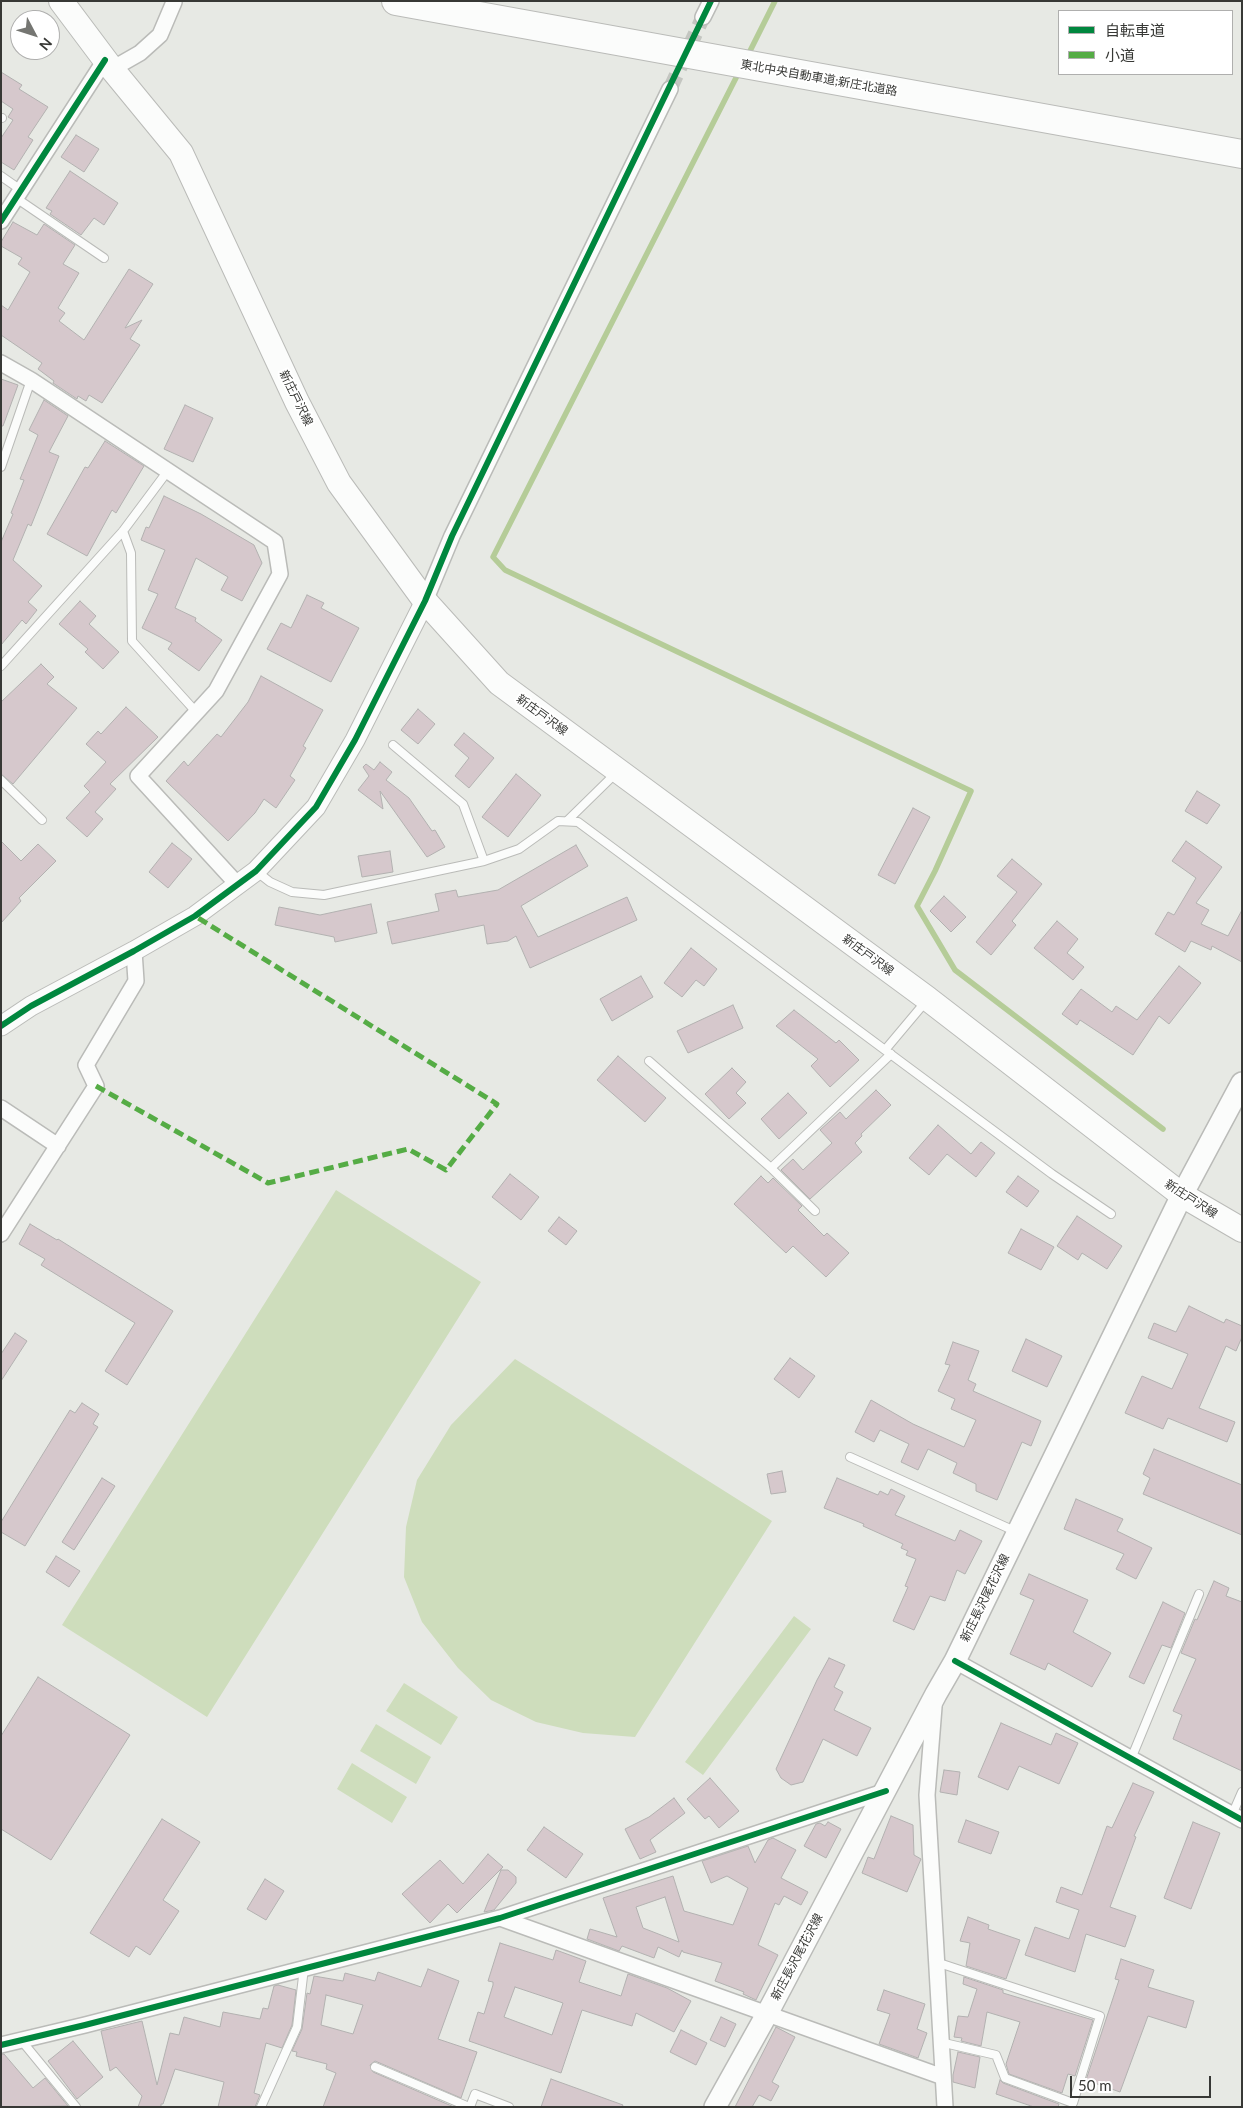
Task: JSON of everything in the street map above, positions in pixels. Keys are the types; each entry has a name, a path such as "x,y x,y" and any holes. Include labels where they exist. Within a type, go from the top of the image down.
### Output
{"highway":[{"name":"東北中央自動車道;新庄北道路","path":"396,1 1242,154"}],"main road":[{"name":"新庄戸沢線","path":"61,1 181,153 297,402 340,483 425,601 499,683 928,998 1182,1195 1242,1230"},
{"name":"新庄長沢尾花沢線","path":"714,2107 886,1791 954,1661 1182,1195 1242,1083"}],"street":[{"path":"703,17 711,1"},
{"path":"1,221 109,64 140,54 160,35 174,2"},
{"path":"1,1026 31,1006 134,952 195,916 256,871 316,807 355,740 425,601 457,527 670,88"},
{"path":"1,363 31,380 275,542 280,574 216,691 138,776 238,885"},
{"path":"1,1234 96,1086 86,1065 136,981 134,952"},
{"path":"1,1108 58,1146"},
{"path":"954,1661 1237,1817"},
{"path":"936,1694 931,1729 927,1796 935,1961 945,2107"},
{"path":"1,2045 500,1918 886,1791"},
{"path":"500,1918 943,2077"}],"lane":[{"path":"1,176 19,194 104,258"},
{"path":"1,467 31,380"},
{"path":"1,437 11,440"},
{"path":"1,666 123,531 167,472"},
{"path":"123,531 130,553 132,642 197,712"},
{"path":"393,745 463,804 484,862"},
{"path":"567,821 618,771"},
{"path":"1,780 42,820"},
{"path":"256,871 270,882 292,892 324,895 484,862 519,849 558,821 578,822 1052,1174 1111,1214"},
{"path":"771,1168 888,1052 928,998"},
{"path":"649,1061 771,1168 815,1211"},
{"path":"850,1457 1018,1532"},
{"path":"1131,1759 1199,1594"},
{"path":"1237,1817 1242,1792"},
{"path":"935,1961 1100,2016 1073,2103 1005,2078 996,2055 940,2042"},
{"path":"261,2107 297,2027 304,1968"},
{"path":"21,2040 76,2107"},
{"path":"375,2068 470,2107 475,2094 508,2107"}],"green space":[{"path":"336,1190 481,1282 207,1717 62,1625"},
{"path":"515,1359 772,1521 635,1737 583,1733 536,1722 491,1700 458,1668 422,1622 404,1577 406,1527 417,1480 451,1425"},
{"path":"794,1616 811,1629 703,1775 685,1762"},
{"path":"404,1683 458,1717 441,1745 386,1711"},
{"path":"376,1724 431,1757 416,1784 360,1751"},
{"path":"352,1763 407,1797 392,1823 337,1789"}],"building":[{"path":"1,72 22,85 19,89 48,107 28,137 33,140 14,170 1,162 1,138 13,120 8,117 13,109 1,101"},
{"path":"76,135 99,149 84,172 61,157"},
{"path":"70,171 118,203 104,225 94,218 81,235 50,214 52,211 46,208"},
{"path":"13,222 37,235 44,224 75,245 63,264 79,273 58,308 65,313 59,321 84,340 129,269 153,284 125,328 142,320 130,339 140,345 102,403 89,395 86,401 78,396 77,399 53,383 54,381 38,369 42,363 1,335 1,305 8,310 30,272 18,264 22,258 1,246 1,242"},
{"path":"1,379 18,385 3,426 1,426"},
{"path":"44,400 68,416 49,452 59,456 31,526 28,524 13,560 42,586 28,602 37,610 26,624 22,620 1,645 1,542 13,514 11,513 24,480 20,479 38,435 29,430"},
{"path":"185,405 213,418 193,462 164,449"},
{"path":"105,441 144,466 116,513 112,510 87,556 47,534 85,467 88,468"},
{"path":"164,496 201,514 254,545 262,563 242,601 221,590 228,577 196,558 175,608 196,618 195,621 222,640 199,671 168,649 172,643 142,628 158,594 148,590 165,550 141,540 146,527 149,528"},
{"path":"307,595 324,603 321,608 359,628 331,682 267,649 281,623 291,628"},
{"path":"80,601 96,616 89,624 119,652 103,669 85,652 88,649 59,624"},
{"path":"41,664 54,677 47,684 77,708 13,784 1,774 1,702"},
{"path":"261,676 323,710 303,746 306,748 290,776 295,780 276,808 264,799 255,813 228,841 166,781 184,761 188,766 217,734 221,737 248,702"},
{"path":"126,707 158,737 110,784 116,789 95,812 103,819 87,837 66,818 90,792 84,786 106,762 86,744 98,731 101,734"},
{"path":"418,709 435,724 418,744 401,730"},
{"path":"464,733 494,758 469,788 455,776 469,758 454,745"},
{"path":"380,762 392,772 386,780 409,798 432,831 435,830 445,847 427,857 380,791 383,809 358,790 369,776 363,767 366,764 374,770"},
{"path":"516,774 541,795 508,837 482,817"},
{"path":"1197,791 1220,805 1207,824 1185,811"},
{"path":"913,808 930,817 895,884 878,875"},
{"path":"1,841 21,861 38,844 56,861 19,898 21,901 1,923"},
{"path":"1186,841 1222,867 1196,903 1209,910 1201,924 1228,936 1242,910 1242,962 1212,946 1211,950 1191,941 1185,952 1155,934 1168,912 1174,915 1196,878 1172,861"},
{"path":"172,843 192,859 168,888 149,872"},
{"path":"576,845 588,866 521,906 538,937 627,897 637,920 530,968 516,936 508,941 487,944 484,925 392,944 387,922 439,911 435,894 456,890 458,897 498,890"},
{"path":"390,851 393,872 362,877 358,856"},
{"path":"1012,859 1042,884 1012,921 1016,925 991,955 976,942 1017,892 997,876"},
{"path":"944,896 966,917 951,932 930,911"},
{"path":"371,904 377,933 335,942 334,937 275,925 279,907 320,915"},
{"path":"1057,921 1078,939 1067,953 1084,967 1073,980 1034,948"},
{"path":"691,948 717,969 704,986 696,980 682,997 664,983"},
{"path":"1179,966 1201,983 1169,1024 1159,1016 1133,1055 1080,1020 1077,1025 1062,1014 1081,989 1112,1012 1116,1006 1137,1020"},
{"path":"641,976 653,997 612,1021 600,999"},
{"path":"733,1005 743,1028 688,1053 677,1031"},
{"path":"794,1010 836,1043 839,1040 859,1060 830,1087 811,1066 818,1059 776,1026"},
{"path":"618,1056 666,1098 645,1122 597,1080"},
{"path":"732,1068 746,1082 736,1093 746,1103 729,1119 705,1094"},
{"path":"876,1090 891,1105 861,1134 862,1136 855,1143 862,1152 810,1199 781,1170 793,1159 803,1170 832,1143 820,1130 840,1112 846,1119"},
{"path":"788,1093 807,1113 779,1139 761,1119"},
{"path":"938,1125 971,1154 981,1142 995,1153 976,1177 947,1154 929,1175 909,1158"},
{"path":"510,1174 539,1197 521,1220 492,1197"},
{"path":"761,1176 768,1183 773,1178 802,1206 798,1210 824,1236 827,1233 849,1253 826,1277 793,1246 786,1253 734,1204"},
{"path":"1018,1176 1039,1191 1027,1207 1006,1192"},
{"path":"1077,1216 1122,1246 1107,1269 1082,1253 1078,1260 1057,1246"},
{"path":"559,1217 577,1231 566,1245 548,1231"},
{"path":"30,1224 58,1239 173,1311 127,1385 105,1371 135,1323 41,1265 45,1259 19,1244"},
{"path":"1021,1229 1054,1247 1041,1270 1008,1253"},
{"path":"1189,1306 1224,1323 1226,1319 1242,1326 1242,1337 1236,1351 1226,1346 1199,1408 1235,1422 1227,1442 1168,1418 1163,1429 1125,1413 1142,1376 1172,1389 1188,1354 1148,1338 1154,1323 1176,1332"},
{"path":"15,1333 27,1341 1,1381 1,1354"},
{"path":"1026,1339 1062,1356 1047,1387 1012,1371"},
{"path":"953,1342 979,1351 968,1380 976,1384 973,1391 1041,1421 1031,1446 1022,1442 997,1500 976,1491 976,1484 953,1473 957,1463 928,1449 918,1470 901,1462 909,1444 880,1430 874,1442 855,1432 871,1400 913,1424 964,1447 976,1420 951,1409 955,1399 938,1391 950,1365 945,1364"},
{"path":"790,1358 815,1376 799,1398 774,1379"},
{"path":"82,1403 99,1414 93,1424 98,1427 25,1546 1,1532 1,1522 70,1410 75,1413"},
{"path":"1154,1449 1242,1485 1242,1535 1143,1494 1150,1478 1143,1474"},
{"path":"782,1471 786,1492 771,1494 767,1474"},
{"path":"102,1478 115,1486 74,1550 62,1542"},
{"path":"837,1478 878,1495 880,1491 888,1495 891,1489 905,1496 895,1515 955,1541 960,1530 982,1541 965,1574 957,1570 945,1601 930,1596 914,1630 893,1621 908,1587 905,1586 916,1559 906,1555 908,1551 901,1548 903,1544 863,1526 864,1524 824,1508"},
{"path":"1076,1499 1123,1519 1117,1531 1152,1548 1136,1579 1116,1569 1124,1554 1064,1529"},
{"path":"56,1556 80,1571 69,1587 46,1572"},
{"path":"1029,1574 1088,1600 1073,1632 1111,1653 1092,1687 1048,1663 1045,1670 1010,1654 1034,1600 1020,1594"},
{"path":"1214,1581 1229,1588 1226,1596 1242,1602 1242,1771 1173,1739 1182,1715 1173,1711 1196,1659 1181,1653"},
{"path":"1163,1602 1185,1613 1171,1648 1162,1645 1144,1684 1129,1677"},
{"path":"829,1658 845,1665 834,1687 843,1692 834,1710 871,1728 857,1756 823,1739 803,1782 791,1785 781,1778 776,1769"},
{"path":"38,1677 130,1735 51,1860 1,1829 1,1736"},
{"path":"1001,1723 1051,1745 1056,1733 1078,1743 1059,1784 1019,1766 1008,1790 978,1777"},
{"path":"944,1770 960,1772 957,1795 940,1792"},
{"path":"710,1778 739,1811 719,1828 709,1816 705,1819 687,1799"},
{"path":"1133,1783 1154,1792 1134,1836 1136,1837 1110,1907 1136,1916 1125,1947 1086,1934 1075,1972 1025,1955 1035,1927 1069,1939 1079,1910 1056,1902 1061,1887 1082,1895 1107,1826 1112,1828"},
{"path":"674,1798 685,1813 650,1840 656,1852 640,1859 625,1829 649,1817"},
{"path":"891,1816 913,1825 914,1855 921,1859 907,1892 862,1873 868,1857 874,1859"},
{"path":"162,1819 200,1842 163,1900 179,1911 150,1955 136,1946 129,1957 90,1933"},
{"path":"966,1820 999,1832 991,1854 958,1842"},
{"path":"828,1822 841,1829 826,1858 804,1846 816,1824 820,1823 825,1826"},
{"path":"1193,1822 1220,1833 1191,1909 1164,1898"},
{"path":"544,1827 583,1854 566,1878 527,1850"},
{"path":"773,1838 796,1850 781,1878 808,1892 801,1905 784,1896 779,1905 775,1903 758,1945 778,1955 756,2000 743,1994 744,1992 715,1981 722,1963 683,1952 682,1950 679,1957 658,1947 654,1958 622,1946 619,1951 587,1939 590,1929 617,1937 603,1898 673,1876 684,1911 733,1925 748,1888 727,1876 711,1883 702,1861 748,1846 755,1863 768,1840","holes":["665,1897 679,1942 643,1928 636,1907"]},
{"path":"488,1854 503,1867 457,1913 448,1904 430,1923 402,1894 440,1860 463,1884"},
{"path":"501,1870 508,1870 516,1877 516,1883 494,1910 484,1912"},
{"path":"265,1879 284,1891 266,1920 247,1909"},
{"path":"968,1917 989,1925 988,1929 1020,1940 1006,1979 966,1966 970,1943 960,1941"},
{"path":"500,1943 553,1960 556,1950 586,1961 579,1982 621,1996 628,1974 667,1988 691,2001 674,2032 636,2013 632,2026 582,2010 561,2073 469,2041 478,2012 484,2014 493,1985 493,1982 488,1981","holes":["515,1987 563,2003 552,2035 504,2017"]},
{"path":"1121,1959 1154,1970 1148,1987 1194,2001 1186,2028 1148,2016 1120,2092 1086,2080 1119,1980 1115,1979"},
{"path":"428,1969 459,1981 438,2039 477,2052 461,2098 375,2061 370,2065 373,2072 454,2107 323,2107 336,2073 326,2069 327,2064 296,2056 297,2052 292,2051 302,2029 307,1993 310,1994 314,1976 343,1981 345,1973 375,1981 378,1972 421,1987","holes":["326,1995 363,2005 353,2034 321,2025"]},
{"path":"964,1977 1003,1990 1003,1993 1093,2020 1075,2076 1068,2074 1062,2093 1009,2074 1006,2064 1020,2022 987,2012 981,2046 961,2041 962,2038 954,2037 958,2016 968,2017 977,1989 963,1984"},
{"path":"278,1985 296,1990 292,2025 282,2048 266,2043 254,2093 260,2095 255,2107 218,2107 224,2082 175,2069 161,2107 138,2107 142,2096 116,2067 110,2071 101,2031 142,2021 157,2085 170,2033 179,2035 184,2017 220,2027 223,2012 260,2019 263,2008 268,2009 274,1986"},
{"path":"884,1990 925,2004 917,2029 927,2033 918,2058 879,2044 890,2014 877,2010"},
{"path":"721,2017 736,2024 725,2047 710,2040"},
{"path":"776,2027 795,2037 772,2082 779,2086 771,2101 759,2095 752,2107 735,2107"},
{"path":"681,2030 707,2043 696,2065 670,2052"},
{"path":"73,2041 103,2077 77,2099 48,2061"},
{"path":"958,2052 980,2057 975,2088 953,2082"},
{"path":"1,2054 4,2054 33,2088 45,2078 68,2106 1,2107"},
{"path":"551,2079 623,2105 622,2107 541,2107"},
{"path":"1000,2080 1003,2083 1059,2104 1058,2107 1034,2107 996,2094"}],"waterway":[{"path":"747,57 775,1"},
{"path":"740,70 493,557 505,570 971,791 917,906 955,970 1163,1129"}],"tunnel":[{"path":"670,89 703,17"}],"marked path":[{"path":"96,1086 268,1183 408,1149 446,1170 497,1104 195,916"}],"cycle path":[{"path":"1,1026 31,1006 195,916 256,871 316,807 355,740 425,601 452,536 711,1"},
{"path":"1,221 105,60"},
{"path":"955,1661 1242,1820"},
{"path":"1,2045 500,1918 886,1791"}]}
